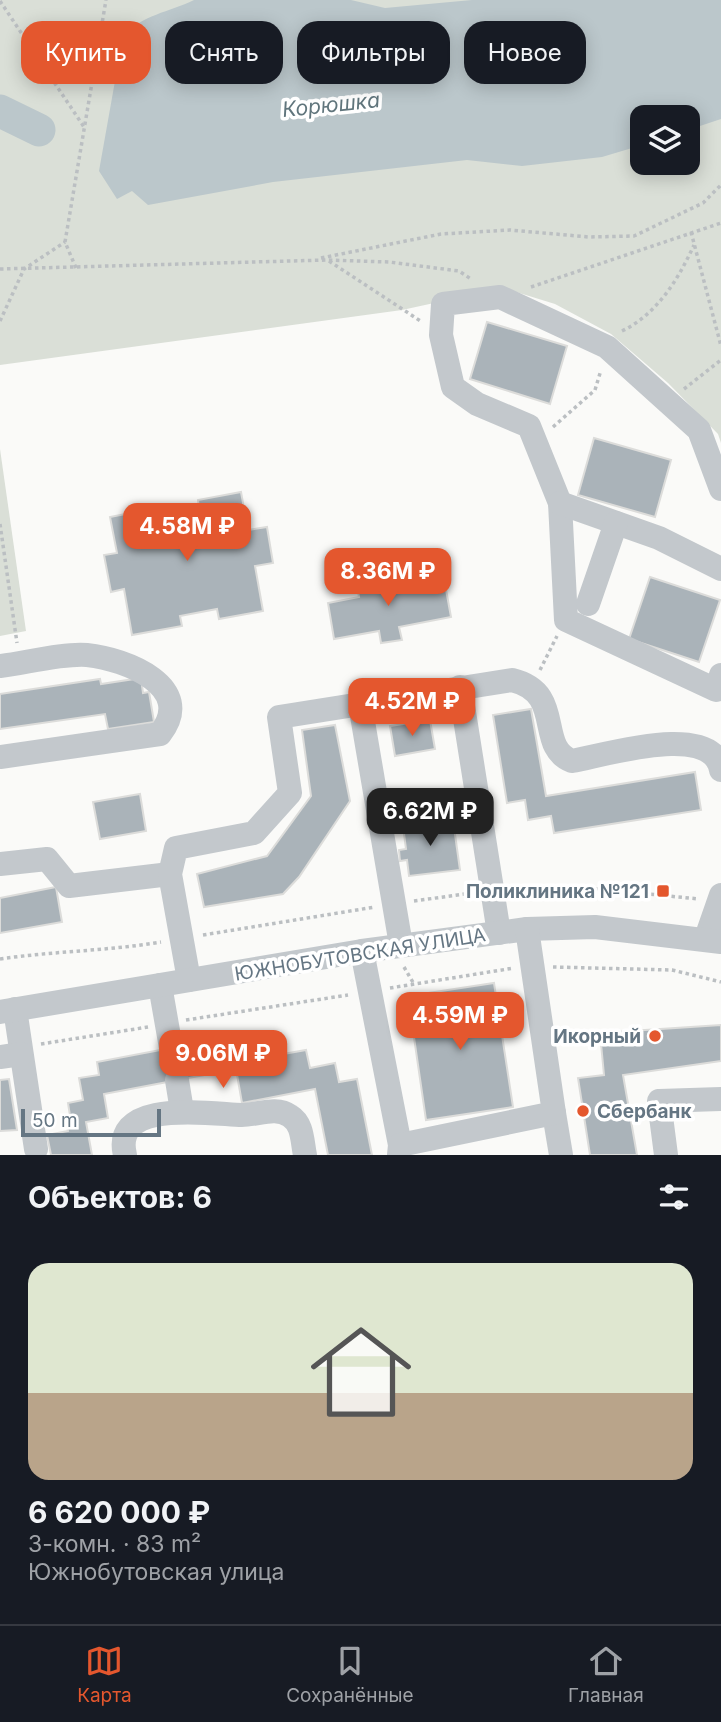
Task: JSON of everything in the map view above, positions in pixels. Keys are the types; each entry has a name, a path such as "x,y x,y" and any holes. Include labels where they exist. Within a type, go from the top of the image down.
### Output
{"street":[{"path":"721,489 699,430 607,346 500,297 443,304 441,335 453,387 477,404 529,426 560,503 566,620 716,690 721,675"},
{"path":"560,503 659,538 721,569"},
{"path":"588,604 616,523"},
{"path":"0,757 160,734 170,722 170,696 159,681 126,666 86,655 10,665"},
{"path":"189,980 170,874 176,848 254,833 290,793 279,717 512,680 531,687 542,698 554,744 565,758 572,761 680,742 699,745 721,763"},
{"path":"460,687 499,933"},
{"path":"360,704 401,945"},
{"path":"0,864 47,859 69,886 170,874"},
{"path":"714,940 720,898"},
{"name":"ЮЖНОБУТОВСКАЯ УЛИЦА","path":"7,1010 362,951 527,929 595,926 714,940"},
{"path":"527,929 561,1155"},
{"path":"362,951 399,1150 555,1113"},
{"path":"160,985 171,1048"},
{"path":"7,1010 11,1055 36,1149"},
{"path":"177,1080 182,1111"},
{"path":"666,1155 659,1101 721,1099"},
{"path":"125,1155 122,1142 125,1131 138,1120 182,1111 244,1115 272,1111 289,1114 299,1124 304,1155"}],"path":[{"path":"76,268 65,242 106,0"},
{"path":"0,1 84,127"},
{"path":"314,260 441,234 510,230 589,237 634,236 703,203 721,185"},
{"path":"0,270 314,260 389,262 459,271 500,297 721,223"},
{"path":"691,232 721,346"},
{"path":"0,321 24,269 65,242"},
{"path":"535,442 595,390 607,346 620,331 642,321 662,298 694,245"},
{"path":"327,260 400,305 441,335"},
{"path":"670,403 721,360"},
{"path":"0,524 10,665"},
{"path":"531,687 566,620"},
{"path":"0,959 51,951 116,950 454,894 587,888 720,898"}],"shaded area":[{"path":"0,0 721,0 721,443 718,434 668,383 611,334 555,304 503,288 402,310 0,365"},
{"path":"0,449 26,631 0,636"}],"water":[{"path":"194,0 351,0 385,8 472,0 721,0 721,119 700,126 700,105 630,105 630,149 602,157 522,166 467,160 273,182 148,205 132,191 117,199 99,171 114,84 151,84 151,21 143,21"}],"building":[{"path":"487,322 567,346 550,404 470,379"},
{"path":"594,438 671,460 655,517 578,495"},
{"path":"241,492 248,530 267,527 273,563 255,566 263,611 219,619 217,609 180,616 182,626 132,635 124,589 111,592 104,555 117,553 110,517 161,507 163,516 199,509 198,500"},
{"path":"409,573 412,590 445,584 451,617 399,627 402,640 381,643 379,631 334,639 328,603 359,597 356,582"},
{"path":"650,577 720,600 699,662 629,639"},
{"path":"141,678 143,693 149,692 154,722 108,729 105,714 0,729 0,694 100,679 101,684"},
{"path":"531,709 546,796 695,772 701,810 554,833 551,816 528,820 525,800 507,803 493,715"},
{"path":"430,720 435,749 395,756 390,726"},
{"path":"335,725 350,801 299,877 283,894 204,907 197,874 267,856 311,796 302,730"},
{"path":"140,794 146,831 100,839 93,802"},
{"path":"453,820 460,870 409,876 407,860 400,861 399,850 406,849 403,826"},
{"path":"56,887 62,922 0,933 0,898"},
{"path":"494,983 513,1107 426,1120 408,996"},
{"path":"721,1025 721,1061 623,1075 637,1155 590,1155 578,1078 604,1075 600,1033"},
{"path":"234,1036 239,1062 306,1050 310,1068 335,1063 339,1082 357,1079 372,1155 328,1155 315,1089 242,1103 236,1069 104,1094 108,1118 86,1122 92,1155 51,1155 47,1135 68,1131 66,1123 71,1122 68,1103 83,1100 79,1078 99,1075 97,1062"},
{"path":"9,1079 17,1130 0,1131 0,1080"}],"waterway":[{"name":"Корюшка","path":"0,111 39,130"}],"place":[{"name":"Поликлиника №121","path":"663,891"},
{"name":"Икорный","path":"655,1036"},
{"name":"Сбербанк","path":"583,1111"}]}
